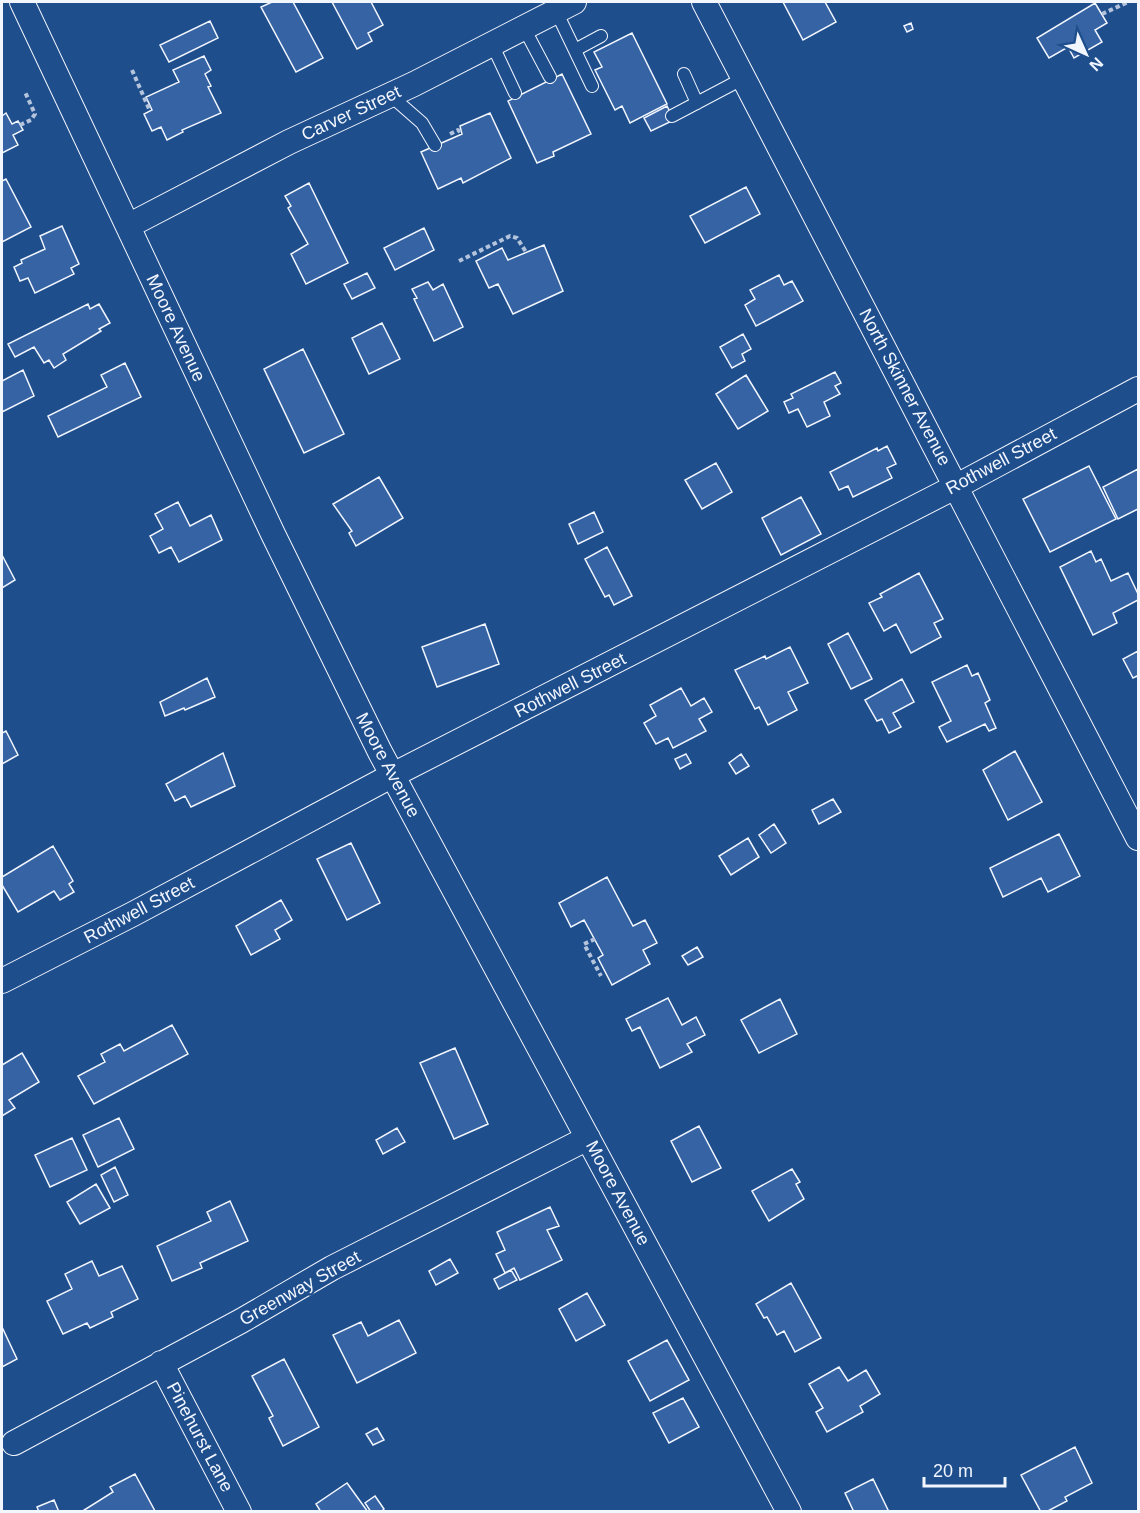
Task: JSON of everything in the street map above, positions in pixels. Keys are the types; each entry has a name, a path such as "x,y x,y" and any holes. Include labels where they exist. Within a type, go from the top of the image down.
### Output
{"street":[{"name":"Moore Avenue","path":"22,2 329,651 393,775 789,1512"},
{"name":"North Skinner Avenue","path":"704,2 1138,838"},
{"name":"Carver Street","path":"128,226 289,142 390,95 565,6"},
{"name":"Rothwell Street","path":"2,981 393,775 957,486 1138,389"},
{"name":"Greenway Street","path":"14,1443 242,1321 332,1268 588,1138"},
{"name":"Pinehurst Lane","path":"161,1363 240,1512"}],"lane":[{"path":"565,6 575,50 592,86"},
{"path":"524,28 550,77"},
{"path":"575,50 601,36"},
{"path":"492,44 515,93"},
{"path":"684,74 697,103"},
{"path":"672,116 744,78"},
{"path":"390,95 422,123 435,145"}],"path":[{"path":"1102,14 1128,2"},
{"path":"132,70 150,111"},
{"path":"20,125 31,120 35,114 25,92"},
{"path":"459,261 510,236 517,238 526,252"},
{"path":"595,939 584,944 601,976"}],"building":[{"path":"272,2 293,2 323,58 296,72 261,7"},
{"path":"332,2 371,2 383,25 368,33 372,41 357,49"},
{"path":"783,2 825,2 836,22 803,40"},
{"path":"1095,3 1107,23 1095,30 1102,42 1074,58 1068,47 1049,58 1037,38"},
{"path":"210,21 218,38 169,62 160,45"},
{"path":"911,23 913,29 907,32 904,26"},
{"path":"632,33 667,104 630,123 622,106 615,110 595,70 602,67 594,52"},
{"path":"204,56 211,70 205,74 211,86 208,87 221,113 182,130 183,132 167,140 161,127 152,131 144,114 152,110 146,97 179,82 173,70"},
{"path":"562,74 591,134 553,152 554,156 537,163 508,101"},
{"path":"667,106 674,120 651,131 644,118"},
{"path":"6,113 12,124 18,121 23,130 13,135 18,145 2,153 2,116"},
{"path":"490,113 511,158 463,183 461,178 438,189 421,152 462,134 460,126"},
{"path":"6,179 31,227 2,242 2,181"},
{"path":"309,183 348,263 306,284 291,254 308,244 288,208 291,206 285,196"},
{"path":"746,187 760,214 705,243 690,216"},
{"path":"62,226 79,264 71,268 74,274 35,293 28,278 20,281 14,267 22,263 21,260 45,249 40,236"},
{"path":"424,228 434,250 395,270 384,248"},
{"path":"544,245 563,291 513,314 498,284 489,288 476,261 502,248 508,260"},
{"path":"367,273 375,288 352,299 344,284"},
{"path":"779,275 784,285 792,281 803,301 756,326 745,305 755,299 750,290"},
{"path":"428,282 433,290 443,284 463,327 434,341 414,299 417,298 412,289"},
{"path":"88,304 90,309 99,304 110,323 63,354 66,360 54,368 49,360 44,363 34,347 15,357 8,344"},
{"path":"382,323 400,359 369,374 352,338"},
{"path":"743,334 751,349 742,354 745,361 732,368 720,347"},
{"path":"303,349 344,434 304,453 264,369"},
{"path":"125,363 141,397 58,437 48,416 107,387 101,375"},
{"path":"23,370 34,396 2,412 2,381"},
{"path":"835,372 841,383 835,386 840,394 824,402 830,416 807,427 798,409 789,413 784,402 793,398 791,394"},
{"path":"746,375 768,411 738,429 716,394"},
{"path":"887,446 896,464 887,468 892,478 853,497 848,486 839,490 830,472 877,448 878,451"},
{"path":"716,463 732,492 702,509 685,480"},
{"path":"1089,466 1116,519 1050,552 1023,499"},
{"path":"1138,469 1138,509 1118,519 1103,487"},
{"path":"379,477 403,518 356,546 349,533 352,531 333,504"},
{"path":"801,497 821,534 781,555 762,518"},
{"path":"178,502 190,526 211,515 222,540 179,562 171,547 159,553 150,536 163,529 155,514"},
{"path":"594,512 603,532 578,544 569,524"},
{"path":"607,547 632,596 614,605 609,595 605,597 585,559"},
{"path":"1091,551 1096,562 1101,559 1111,581 1128,573 1138,594 1138,600 1113,613 1117,623 1093,635 1060,567"},
{"path":"2,555 15,580 2,588"},
{"path":"919,573 943,619 934,623 941,637 911,653 896,624 884,631 869,603 882,597 880,594"},
{"path":"485,624 499,664 437,687 422,647"},
{"path":"848,633 872,679 851,689 828,644"},
{"path":"790,647 808,683 788,692 797,710 768,725 759,707 755,709 735,670 765,656 766,659"},
{"path":"1138,651 1138,678 1137,676 1133,678 1123,659"},
{"path":"967,665 972,676 978,673 990,700 985,703 996,728 989,731 985,724 947,742 939,727 951,721 932,682"},
{"path":"207,678 215,697 165,716 160,702"},
{"path":"902,679 914,702 893,713 901,727 889,733 882,719 877,721 865,700"},
{"path":"681,688 691,706 704,698 712,712 699,719 706,731 673,748 668,738 656,744 644,723 656,716 650,705"},
{"path":"6,731 18,755 2,764 2,733"},
{"path":"1015,751 1042,802 1008,820 983,770"},
{"path":"223,753 235,786 191,807 185,796 175,801 166,784"},
{"path":"686,754 691,763 680,769 675,759"},
{"path":"741,754 749,766 736,774 729,763"},
{"path":"833,799 841,812 819,824 812,810"},
{"path":"774,824 786,843 771,853 759,835"},
{"path":"1059,834 1080,876 1048,892 1041,878 1003,897 990,868"},
{"path":"748,838 759,857 731,875 719,856"},
{"path":"351,843 380,903 347,920 317,859"},
{"path":"53,846 73,881 69,884 74,892 60,900 54,891 18,912 2,885 2,877"},
{"path":"607,877 633,926 645,920 657,943 643,950 650,964 612,985 598,958 603,955 584,920 571,927 559,903"},
{"path":"281,900 292,920 275,930 280,939 251,955 236,926"},
{"path":"697,947 703,957 688,965 682,956"},
{"path":"668,998 682,1025 696,1017 705,1035 687,1044 692,1052 660,1068 640,1027 632,1031 626,1019"},
{"path":"780,999 797,1034 759,1053 741,1020"},
{"path":"172,1025 188,1054 94,1104 78,1076 105,1062 101,1054 120,1044 124,1051"},
{"path":"455,1048 488,1124 454,1139 420,1063"},
{"path":"22,1053 39,1082 9,1100 15,1108 2,1116 2,1065"},
{"path":"119,1118 134,1149 98,1167 83,1135"},
{"path":"699,1126 721,1168 692,1182 671,1141"},
{"path":"397,1128 405,1142 383,1154 376,1140"},
{"path":"72,1138 87,1170 50,1187 35,1155"},
{"path":"115,1167 128,1195 114,1202 101,1175"},
{"path":"792,1169 800,1182 796,1184 804,1199 769,1221 752,1191"},
{"path":"96,1184 110,1208 80,1224 67,1202"},
{"path":"230,1201 248,1241 200,1263 202,1268 172,1281 157,1246 211,1221 207,1212"},
{"path":"550,1207 559,1226 547,1230 562,1260 520,1280 514,1268 505,1273 496,1254 505,1250 497,1232"},
{"path":"450,1259 458,1273 436,1285 429,1271"},
{"path":"92,1261 99,1276 122,1266 138,1299 111,1312 113,1317 90,1328 87,1323 63,1334 47,1301 72,1289 65,1274"},
{"path":"511,1270 517,1280 499,1289 494,1279"},
{"path":"791,1283 821,1338 795,1352 784,1331 777,1335 767,1317 764,1318 756,1304"},
{"path":"587,1293 605,1325 576,1341 559,1309"},
{"path":"399,1320 416,1353 357,1383 333,1335 361,1322 368,1336"},
{"path":"2,1327 17,1359 2,1367"},
{"path":"667,1340 689,1380 650,1401 628,1361"},
{"path":"284,1359 319,1427 283,1446 269,1418 273,1416 252,1376"},
{"path":"839,1367 848,1381 866,1370 880,1394 860,1406 863,1412 827,1432 816,1412 823,1408 809,1384"},
{"path":"683,1398 699,1427 669,1443 653,1413"},
{"path":"377,1428 384,1440 373,1445 366,1434"},
{"path":"1075,1447 1092,1483 1065,1497 1067,1501 1046,1512 1041,1512 1021,1475"},
{"path":"135,1474 155,1511 81,1512 113,1492 110,1487"},
{"path":"873,1479 889,1512 854,1512 845,1493"},
{"path":"347,1483 368,1512 321,1512 316,1504"},
{"path":"375,1496 384,1509 381,1512 371,1512 365,1503"},
{"path":"54,1500 59,1512 39,1512 37,1507"}]}
